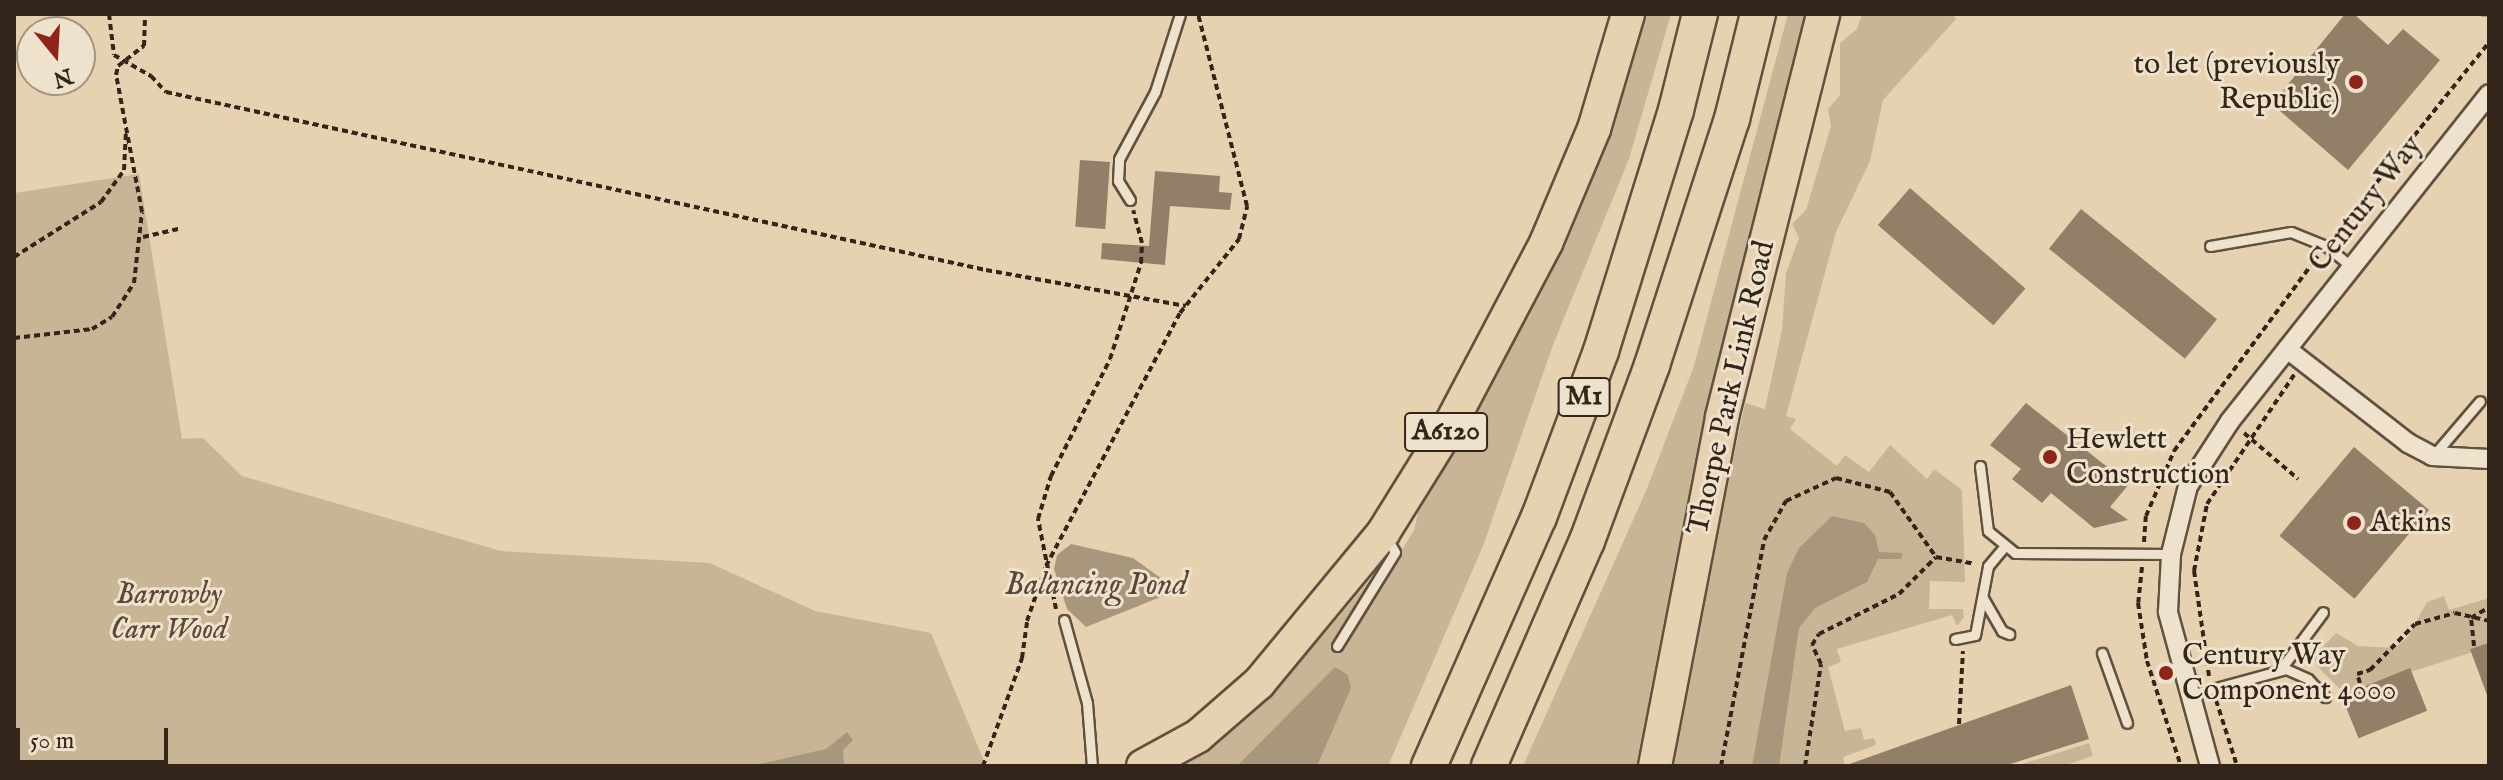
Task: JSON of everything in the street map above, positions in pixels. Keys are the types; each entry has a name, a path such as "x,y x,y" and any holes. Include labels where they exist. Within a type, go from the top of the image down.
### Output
{"highway":[{"name":"A6120","path":"1143,766 1198,736 1259,683 1383,533 1449,427 1546,243 1594,129 1628,14"},
{"name":"M1","path":"1429,766 1539,517 1601,351 1676,110 1700,14"},
{"name":"M1","path":"1489,766 1587,541 1652,365 1732,119 1758,14"},
{"name":"Thorpe Park Link Road","path":"1655,766 1722,417 1823,14"}],"street":[{"name":"Century Way","path":"2210,766 2168,612 2171,554 2188,486 2230,421 2489,94"},
{"path":"2287,349 2368,415 2432,456 2489,459"}],"lane":[{"path":"1130,200 1118,181 1119,159 1155,92 1180,14"},
{"path":"2210,246 2291,232 2326,246 2352,267"},
{"path":"2432,456 2480,401"},
{"path":"1980,466 1988,531 2004,547 2028,555 2171,554"},
{"path":"1337,646 1395,552 1383,533"},
{"path":"1960,639 1975,635 1988,566 2004,547"},
{"path":"1983,598 2002,631 2009,634"},
{"path":"2280,670 2323,612"},
{"path":"1064,620 1087,703 1092,766"},
{"path":"2102,653 2127,723"},
{"path":"2189,695 2280,670 2308,679 2325,697"}],"path":[{"path":"109,14 114,55 122,63 151,76 166,92 986,270 1186,306"},
{"path":"14,338 66,335 92,329 112,317 134,283 143,237 116,75 122,63 144,46 145,14"},
{"path":"983,766 1022,658 1027,621 1046,566 1186,306 1239,239 1247,206 1198,14"},
{"path":"14,257 101,202 112,188 127,157 125,120"},
{"path":"1055,602 1038,519 1051,476 1110,359 1131,295 1142,243 1130,200"},
{"path":"143,237 179,229"},
{"path":"2237,766 2212,687 2194,571 2199,532 2218,480 2251,439 2304,361"},
{"path":"2230,421 2298,479"},
{"path":"1721,766 1764,540 1786,501 1836,478 1890,492 1936,557 1988,566"},
{"path":"1805,766 1821,664 1812,645 1819,634 1899,594 1936,557"},
{"path":"2471,618 2489,607"},
{"path":"2360,683 2357,674 2370,670 2415,624 2440,613 2489,621"},
{"path":"2471,618 2474,646"},
{"path":"1959,724 1960,639"}],"green space":[{"path":"1643,14 1671,14 1629,159 1553,345 1483,546 1388,766 1182,766 1179,762 1313,647 1375,574 1346,628 1354,630 1414,530 1422,495"},
{"path":"1788,14 1808,14 1680,548 1642,766 1523,766 1646,491 1694,366"},
{"path":"1862,14 1952,14 1956,19 1883,100 1870,161 1836,232 1786,416 1796,419 1790,429 1837,466 1845,455 1869,472 1890,445 1927,479 1934,469 1962,490 1965,582 1930,581 1929,609 1963,609 1964,617 1957,626 1952,615 1837,649 1841,662 1828,667 1845,731 1861,728 1864,740 1874,738 1876,745 1843,757 1845,766 1674,766 1693,648 1745,403 1765,409 1782,330 1786,273 1799,238 1792,224 1806,210 1831,126 1828,109 1840,95 1840,43 1857,29"},
{"name":"Barrowby Carr Wood","path":"139,174 182,439 203,438 242,476 501,551 710,563 815,611 931,633 986,766 14,766 14,193"},
{"path":"2444,596 2449,610 2489,598 2489,647 2344,693 2316,665 2314,656 2336,633 2358,646 2394,648 2407,638 2427,602"},
{"path":"2089,743 2093,756 2063,766 2016,766"}],"water":[{"path":"1832,516 1864,523 1875,535 1879,552 1903,553 1901,559 1878,559 1867,582 1815,608 1799,628 1779,766 1752,766 1787,573 1799,548"},
{"name":"Balancing Pond","path":"1071,544 1133,558 1162,579 1163,596 1086,627 1067,609 1054,569 1057,555"},
{"path":"1335,667 1348,675 1351,688 1317,766 1237,766"},
{"path":"847,732 853,740 843,750 844,766 751,766 826,749"}],"building":[{"name":"to let (previously Republic)","path":"2345,14 2354,14 2388,45 2403,29 2440,60 2348,170 2272,104"},
{"path":"1080,160 1110,162 1105,229 1075,227"},
{"path":"1155,171 1220,176 1219,192 1232,193 1230,210 1170,206 1165,265 1101,259 1102,243 1149,246"},
{"path":"1910,188 2025,288 1993,325 1878,225"},
{"path":"2081,209 2217,319 2185,359 2049,249"},
{"name":"Hewlett Construction","path":"2026,403 2129,484 2110,507 2128,520 2094,528 2051,493 2042,503 2012,479 2021,469 1990,445"},
{"name":"Atkins","path":"2354,447 2429,510 2355,599 2279,536"},
{"path":"2489,643 2489,695 2487,695 2470,649"},
{"path":"2410,668 2427,711 2359,738 2341,696"},
{"path":"2071,685 2089,739 2004,766 1844,766"}],"waterway":[{"path":"2483,14 2489,14"}],"place":[{"name":"to let (previously Republic)","path":"2356,82"},
{"name":"Hewlett Construction","path":"2050,457"},
{"name":"Atkins","path":"2354,523"},
{"name":"Century Way Component 4000","path":"2166,673"}]}
